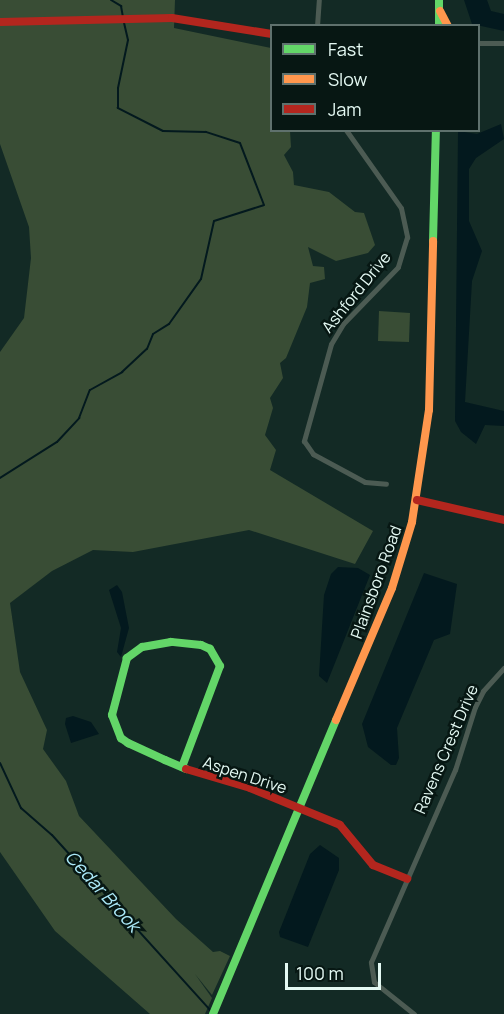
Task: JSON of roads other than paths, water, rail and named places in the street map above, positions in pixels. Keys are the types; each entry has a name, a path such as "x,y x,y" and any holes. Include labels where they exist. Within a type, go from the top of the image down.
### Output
{"street":[{"path":"317,24 319,0"},
{"path":"439,4 439,24"},
{"path":"439,4 447,24"},
{"path":"0,22 132,17 184,19 270,34"},
{"path":"480,43 504,43"},
{"name":"Ashford Drive","path":"347,132 401,208 407,237 398,267 337,334 319,380 305,436 308,451 365,482 386,484"},
{"name":"Plainsboro Road","path":"213,1014 392,588 417,500 429,410 436,132"},
{"path":"417,500 504,520"},
{"name":"Aspen Drive","path":"182,767 219,676 220,666 210,649 201,645 171,642 142,647 127,658 123,668 113,724 121,738 182,767 300,808"},
{"name":"Ravens Crest Drive","path":"414,1014 374,982 371,970 407,879 455,770 475,707 483,691 504,668"},
{"path":"300,808 340,825 373,865 407,879"}],"water":[{"path":"464,0 487,0 491,11 504,14 504,31 472,24"},
{"path":"501,124 504,139 476,158 469,169 469,221 482,251 472,281 465,402 504,411 504,426 485,425 476,444 461,432 455,421 458,132 477,134"},
{"path":"338,567 358,568 370,575 327,683 319,676 324,595 331,574"},
{"path":"424,573 457,584 450,634 434,640 397,728 399,758 396,765 391,765 368,747 362,724"},
{"path":"117,585 122,592 129,628 121,657 117,652 121,628 109,590"},
{"path":"73,716 91,722 99,734 71,743 65,724 66,718"},
{"path":"320,845 339,858 339,870 308,947 280,937 279,932 310,854"}],"waterway":[{"path":"111,0 121,6 123,17"},
{"path":"0,478 57,442 79,418 90,390 122,372 147,349 153,334 169,324 201,279 214,221 264,205 240,143 206,132 163,131 118,108 118,88 128,40 124,22"},
{"name":"Cedar Brook","path":"0,763 21,808 52,835 212,1012"}]}
